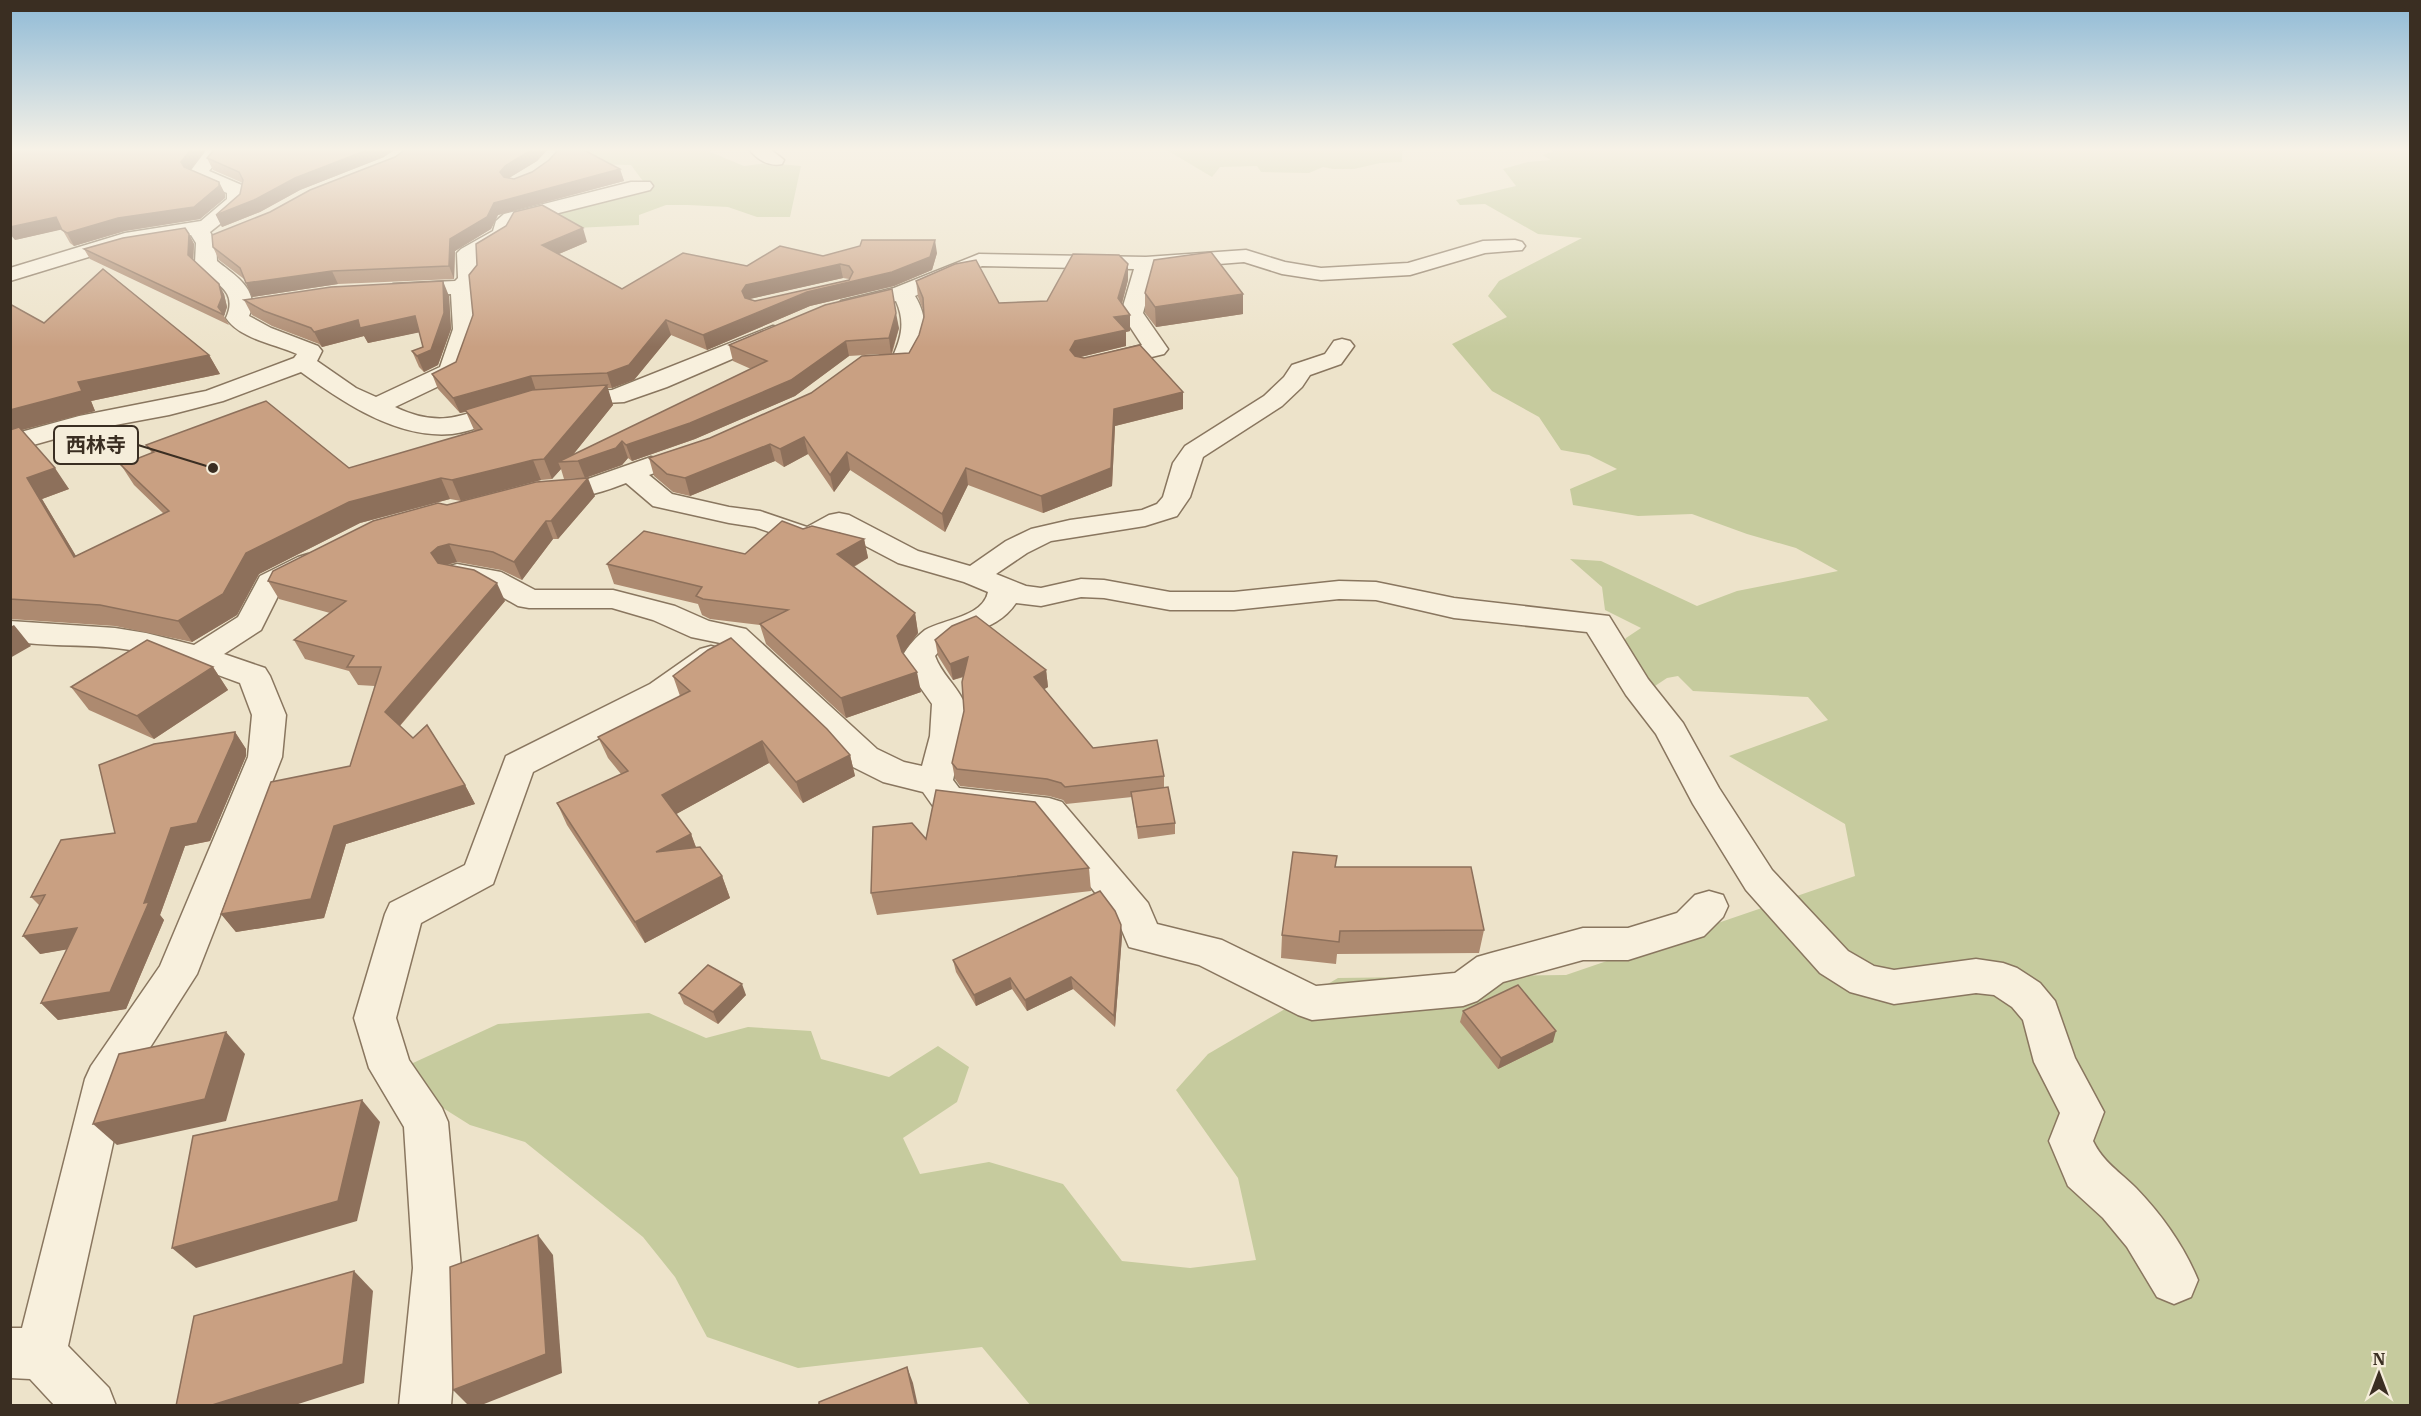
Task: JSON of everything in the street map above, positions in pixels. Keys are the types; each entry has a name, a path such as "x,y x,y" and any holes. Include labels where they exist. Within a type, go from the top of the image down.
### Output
{"street":[{"path":"14,448 79,424 214,396 304,363 309,351 290,341 251,329 237,318 252,306 237,288 206,263 210,237 226,215"},
{"path":"383,290 461,287 469,279 468,253 503,234 506,221 516,215"},
{"path":"10,274 125,239 191,227 200,227 210,237"},
{"path":"829,310 911,289 979,260 1146,263 1246,256 1282,268 1320,274 1410,269 1483,247 1515,246"},
{"path":"1085,365 1156,349 1132,313 1146,263"},
{"path":"841,288 904,279 911,289 915,334 902,363 858,363 849,370"},
{"path":"377,406 451,371 465,329 461,287"},
{"path":"304,363 346,393 405,421 428,427 454,426 541,400 615,396 658,382 789,326"},
{"path":"989,582 1039,535 1161,513 1178,497 1186,465 1192,453 1281,393 1297,378 1301,370 1333,359 1342,346"},
{"path":"520,496 542,490 588,488 673,458"},
{"path":"630,473 663,500 729,515 760,519 809,537 838,521 909,557 989,582 1021,595 1041,597 1081,588 1104,589 1170,601 1234,601 1340,590 1376,591 1465,610 1598,622 1613,651 1637,687 1671,730 1705,795 1759,880 1834,962 1864,980 1894,987 1976,976 2003,980 2026,995 2041,1013 2055,1062 2082,1112 2071,1142 2084,1171 2119,1203 2144,1231 2174,1280"},
{"path":"198,657 250,622 270,582 331,552"},
{"path":"457,573 491,578 529,599 613,599 664,613 702,630 736,637 865,758 895,773 935,782 948,800 1048,811 1134,914 1143,936 1208,951 1312,1003 1463,989 1491,969 1583,944 1628,944 1690,925 1709,906"},
{"path":"935,782 947,736 948,703 924,670 918,655 924,645 933,638 991,613 1000,604 989,582"},
{"path":"10,631 34,636 129,639 198,657 254,676 269,715 265,757 177,974 106,1079 26,1353 90,1406"},
{"path":"425,1406 437,1268 426,1122 390,1068 375,1018 404,914 480,874 518,765 662,692 736,637"}],"green space":[{"path":"555,215 639,215 639,225 575,228"},
{"path":"751,215 790,215 790,217"},
{"path":"1505,215 2410,215 2410,1405 1031,1406 982,1347 798,1368 707,1337 675,1277 643,1237 525,1142 470,1125 389,1074 498,1024 649,1013 706,1038 748,1027 811,1031 821,1059 889,1077 938,1046 969,1067 957,1102 903,1138 920,1174 989,1162 1063,1184 1122,1261 1190,1268 1256,1260 1238,1178 1176,1090 1208,1054 1338,978 1566,975 1855,876 1845,824 1729,756 1828,720 1808,697 1693,691 1678,676 1667,678 1643,694 1616,654 1626,638 1641,628 1605,610 1602,587 1570,559 1601,561 1697,606 1737,591 1838,571 1796,548 1747,534 1692,514 1638,516 1573,505 1570,489 1617,469 1589,455 1561,450 1539,417 1492,391 1452,344 1507,317 1488,296 1499,281 1582,238 1538,234"}],"building":[{"path":"10,215 138,215 118,218 67,233 62,230 56,217 10,227"},
{"path":"262,215 488,215 450,239 449,266 332,271 246,283 240,268 213,247 212,235"},
{"path":"512,215 560,215 583,228 542,245 622,289 683,253 747,266 780,246 823,256 860,246 862,240 935,240 930,257 892,272 807,292 703,335 666,320 629,365 607,373 531,376 453,398 432,374 456,362 473,315 469,275 477,265 476,244 506,226","holes":["840,264 849,266 853,272 849,280 755,301 745,298 742,291 746,285"]},
{"path":"185,228 189,234 188,255 219,284 222,297 218,307 224,315 84,249 123,238"},
{"path":"1211,252 1243,294 1155,307 1145,293 1154,260"},
{"path":"1073,254 1119,255 1128,264 1118,298 1130,315 1114,317 1126,330 1075,341 1070,350 1075,356 1084,358 1140,345 1183,392 1114,409 1111,468 1041,496 966,468 942,514 847,452 830,475 804,437 780,449 770,444 685,478 667,474 649,458 710,438 811,393 862,356 909,353 919,335 924,317 923,298 916,281 955,264 976,260 999,303 1047,301"},
{"path":"103,269 209,355 78,382 82,391 10,410 10,304 44,323"},
{"path":"443,281 444,313 431,350 417,356 412,351 423,347 415,316 360,328 358,320 314,332 311,328 264,311 244,300 331,287"},
{"path":"892,289 896,313 889,338 846,341 791,380 690,423 626,445 622,441 616,448 578,461 558,462 767,361 729,345 825,305"},
{"path":"607,385 544,459 452,480 441,478 349,502 246,553 223,594 178,621 100,605 10,599 10,430 19,427 55,468 27,478 74,557 169,511 121,465 154,452 146,445 266,401 349,468 482,429 465,410 532,390"},
{"path":"588,478 551,521 546,521 514,562 493,552 449,544 438,547 431,553 438,563 474,570 497,583 385,712 413,738 427,725 465,785 334,826 311,899 221,914 271,782 350,766 381,667 347,667 354,656 294,640 346,601 268,581 273,571 373,521 438,503 447,505 536,482"},
{"path":"782,521 803,529 812,526 864,539 837,554 915,613 897,636 902,652 917,672 841,698 760,624 788,610 703,599 696,596 702,587 607,564 644,531 745,554"},
{"path":"976,616 1046,670 1034,677 1093,748 1157,740 1164,776 1065,787 1061,783 1047,779 957,769 952,763 964,711 962,682 968,657 950,664 935,640 952,626"},
{"path":"731,638 827,729 850,755 796,782 762,741 662,795 691,834 656,852 700,847 722,876 635,922 557,803 628,771 598,737 690,691 673,676 708,650"},
{"path":"147,640 213,667 137,716 71,687"},
{"path":"235,732 197,823 171,828 144,903 149,902 110,992 41,1003 77,928 23,936 45,895 31,897 61,840 115,833 99,765 154,744"},
{"path":"1168,787 1175,823 1137,827 1131,792"},
{"path":"936,790 1035,802 1089,868 871,893 873,827 912,823 926,839"},
{"path":"1293,852 1337,856 1335,867 1471,867 1484,930 1340,931 1339,942 1282,935"},
{"path":"1100,891 1115,911 1121,925 1114,1016 1071,977 1025,1000 1010,978 974,995 953,960"},
{"path":"708,965 742,984 713,1012 679,993"},
{"path":"1518,985 1556,1031 1501,1058 1463,1011"},
{"path":"226,1032 205,1099 93,1124 119,1054"},
{"path":"362,1100 338,1201 172,1248 193,1136"},
{"path":"538,1235 546,1354 453,1390 450,1267"},
{"path":"354,1271 343,1364 209,1406 176,1406 194,1316"},
{"path":"907,1367 916,1406 819,1406 819,1402"}],"place":[{"name":"西林寺","path":"213,468"}]}
